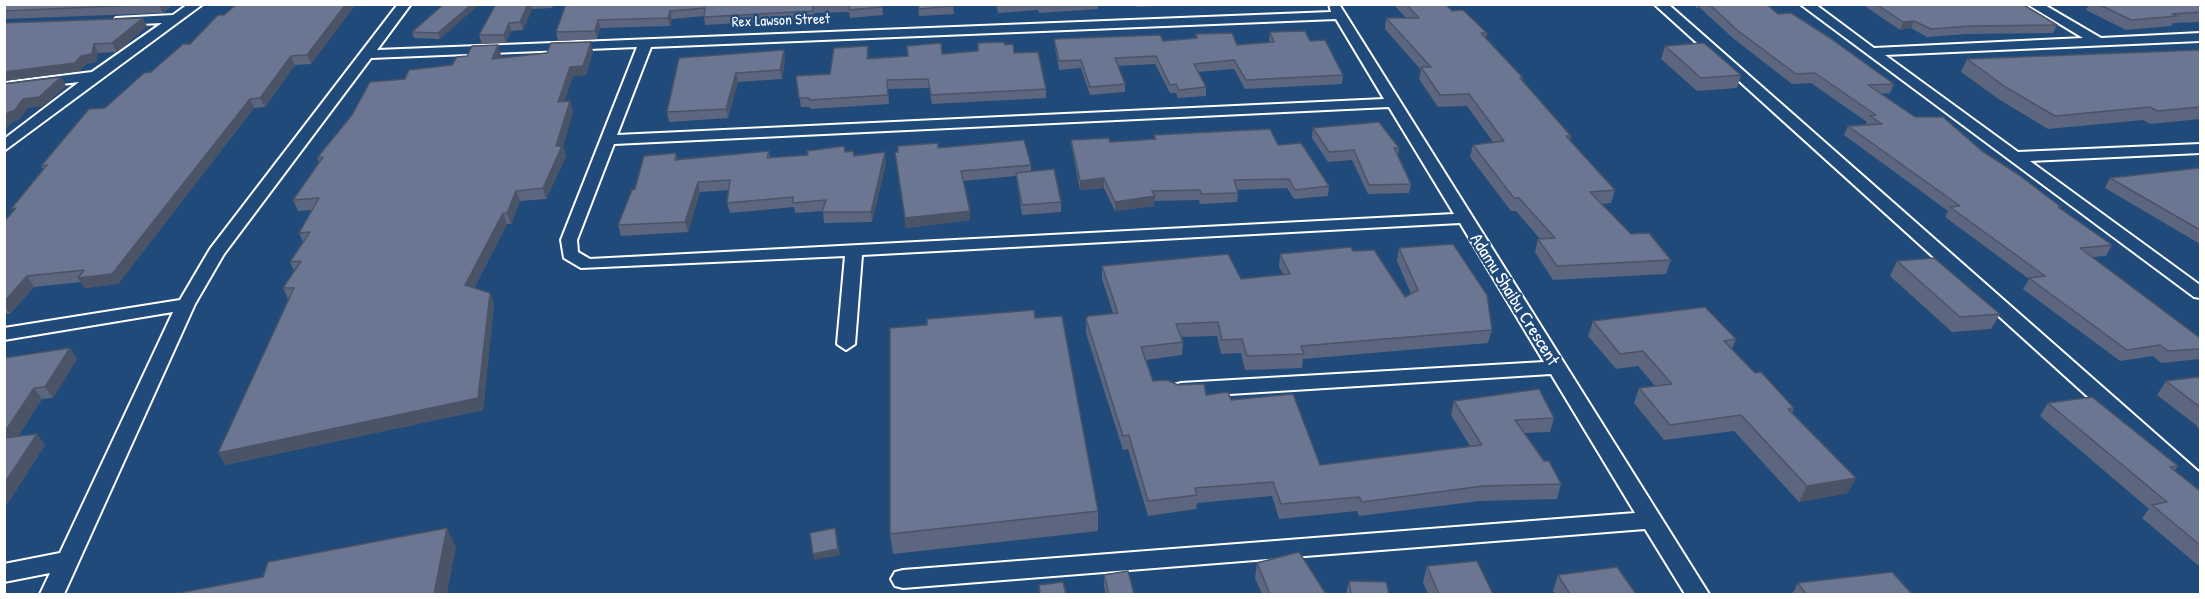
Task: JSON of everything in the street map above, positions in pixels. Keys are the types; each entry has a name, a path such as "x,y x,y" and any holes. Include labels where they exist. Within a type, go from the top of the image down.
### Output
{"street":[{"path":"4,147 96,76 197,4"},
{"path":"52,594 186,304 216,253 405,4"},
{"path":"1660,4 2200,485"},
{"path":"1806,4 2200,292"},
{"path":"2033,4 2097,41"},
{"name":"Rex Lawson Street","path":"367,54 645,44 1336,10"},
{"name":"Adamu Shaibu Crescent","path":"1336,10 1697,594"},
{"path":"108,21 176,19"},
{"path":"1872,52 2200,37"},
{"path":"645,44 569,240 570,255 587,264 1463,218"},
{"path":"4,87 96,76"},
{"path":"609,140 1392,103"},
{"path":"2014,157 2200,148"},
{"path":"846,344 854,251"},
{"path":"4,334 186,304"},
{"path":"1178,390 1556,367"},
{"path":"903,579 1651,520"},
{"path":"4,573 68,560"}],"building":[{"path":"4,4 160,4 4,11"},
{"path":"237,4 346,4 307,55 291,56 260,98 250,99 112,274 78,278 84,270 27,276 4,302 4,222 16,208 11,209 47,165 41,166 89,109 105,108 144,73 151,72 183,44 190,44 218,15 224,15"},
{"path":"444,4 472,4 438,33 412,32"},
{"path":"496,4 528,4 520,22 509,23 504,35 479,35"},
{"path":"566,4 831,4 813,5 813,11 704,17 705,8 670,11 668,18 598,20 595,31 556,32"},
{"path":"849,4 882,4 882,7 849,10"},
{"path":"918,4 953,4 953,6 919,9"},
{"path":"1406,4 1445,4 1452,11 1463,10 1487,33 1481,33 1523,78 1520,78 1571,136 1566,136 1615,190 1590,192 1631,234 1649,233 1671,260 1557,266 1538,239 1555,238 1519,198 1514,198 1473,145 1504,141 1469,94 1440,95 1421,67 1431,67 1386,18 1419,18"},
{"path":"1709,4 1766,4 1778,14 1791,13 1894,84 1868,85 1915,117 1943,117 1982,151 2019,175 2061,207 2058,207 2112,245 2080,248 2200,338 2200,349 2168,351 2160,345 2127,350 2029,278 2045,276 1950,207 1960,206 1848,126 1882,124 1870,116 1876,115 1815,73 1796,74 1737,30"},
{"path":"1876,4 2022,4 2057,25 1931,29 1914,21 1903,22"},
{"path":"2098,4 2200,4 2200,12 2131,20"},
{"path":"143,18 112,43 94,44 92,54 81,56 75,63 4,72 4,23"},
{"path":"1305,31 1310,41 1325,40 1343,75 1246,80 1234,60 1194,64 1206,87 1179,90 1176,84 1170,85 1156,56 1115,58 1125,84 1090,87 1081,60 1059,61 1054,39 1160,35 1163,41 1197,38 1196,34 1232,33 1237,45 1274,42 1270,32"},
{"path":"591,42 583,66 570,67 558,102 570,101 556,146 562,146 543,188 516,191 507,213 503,213 465,285 490,293 478,398 218,453 294,288 283,288 301,261 290,262 310,232 299,233 319,198 293,200 323,157 317,158 352,115 370,82 405,79 409,70 452,65 457,57 467,56 472,46 498,45 492,59 547,53 551,43"},
{"path":"1004,42 1005,45 1013,44 1014,53 1038,52 1046,89 931,95 928,79 887,80 888,95 809,100 809,98 799,98 796,76 830,74 834,48 868,46 867,59 908,56 907,46 941,43 942,54 978,51 978,43"},
{"path":"1704,43 1741,75 1701,78 1665,46"},
{"path":"784,50 780,70 736,73 726,109 667,112 679,58"},
{"path":"2200,50 2200,107 2157,111 2150,107 2055,116 2007,88 1967,59"},
{"path":"61,77 39,97 23,99 14,111 4,116 4,84"},
{"path":"1379,122 1399,148 1394,148 1411,184 1369,185 1354,150 1329,152 1313,128"},
{"path":"1270,129 1278,145 1301,143 1329,186 1295,190 1289,179 1234,180 1238,193 1201,194 1200,190 1152,191 1155,196 1115,202 1104,178 1080,181 1071,140 1109,138 1110,142 1156,139 1154,135"},
{"path":"1024,140 1031,165 961,171 970,211 905,218 895,152 898,152 898,146 938,143 938,148"},
{"path":"844,146 845,152 853,151 854,156 885,152 871,212 822,212 826,200 793,203 793,197 727,203 730,180 698,182 685,222 618,225 632,190 635,189 644,156 676,153 675,160 769,151 767,158 808,155 807,151"},
{"path":"2199,168 2200,230 2110,178"},
{"path":"1054,169 1061,202 1022,205 1016,173"},
{"path":"1453,244 1487,295 1492,330 1301,346 1304,354 1247,356 1242,339 1222,340 1218,322 1176,324 1183,342 1141,347 1153,381 1167,380 1178,385 1204,384 1206,395 1228,392 1231,400 1293,394 1320,465 1482,445 1454,401 1539,389 1554,418 1515,420 1544,461 1549,461 1561,484 1483,486 1362,502 1359,497 1281,504 1273,482 1195,488 1197,495 1148,501 1129,435 1123,436 1086,319 1088,316 1118,313 1102,266 1228,254 1241,279 1290,274 1280,254 1351,247 1353,251 1374,250 1405,297 1418,290 1399,248"},
{"path":"1934,258 2000,314 1960,317 1897,261"},
{"path":"1705,307 1736,339 1724,341 1755,373 1761,372 1794,408 1788,409 1856,478 1807,486 1741,415 1670,425 1639,388 1672,384 1643,351 1620,354 1593,321"},
{"path":"1034,310 1035,318 1062,316 1098,511 890,534 890,328 927,325 927,319"},
{"path":"70,348 45,387 34,388 4,433 4,358"},
{"path":"2198,377 2200,379 2200,407 2166,381"},
{"path":"2092,397 2178,466 2170,467 2200,491 2200,545 2152,505 2167,502 2048,403"},
{"path":"37,434 4,484 4,438"},
{"path":"447,528 434,594 174,594 263,577 268,562"},
{"path":"835,528 838,549 813,554 810,533"},
{"path":"1299,552 1326,594 1270,594 1257,563"},
{"path":"1477,561 1493,594 1439,594 1427,566"},
{"path":"1617,567 1636,594 1570,594 1558,575"},
{"path":"1128,571 1134,594 1109,594 1104,575"},
{"path":"1892,572 1912,594 1806,594 1798,583"},
{"path":"1349,581 1386,582 1389,594 1351,594"},
{"path":"1063,582 1066,594 1040,594 1039,585"}]}
